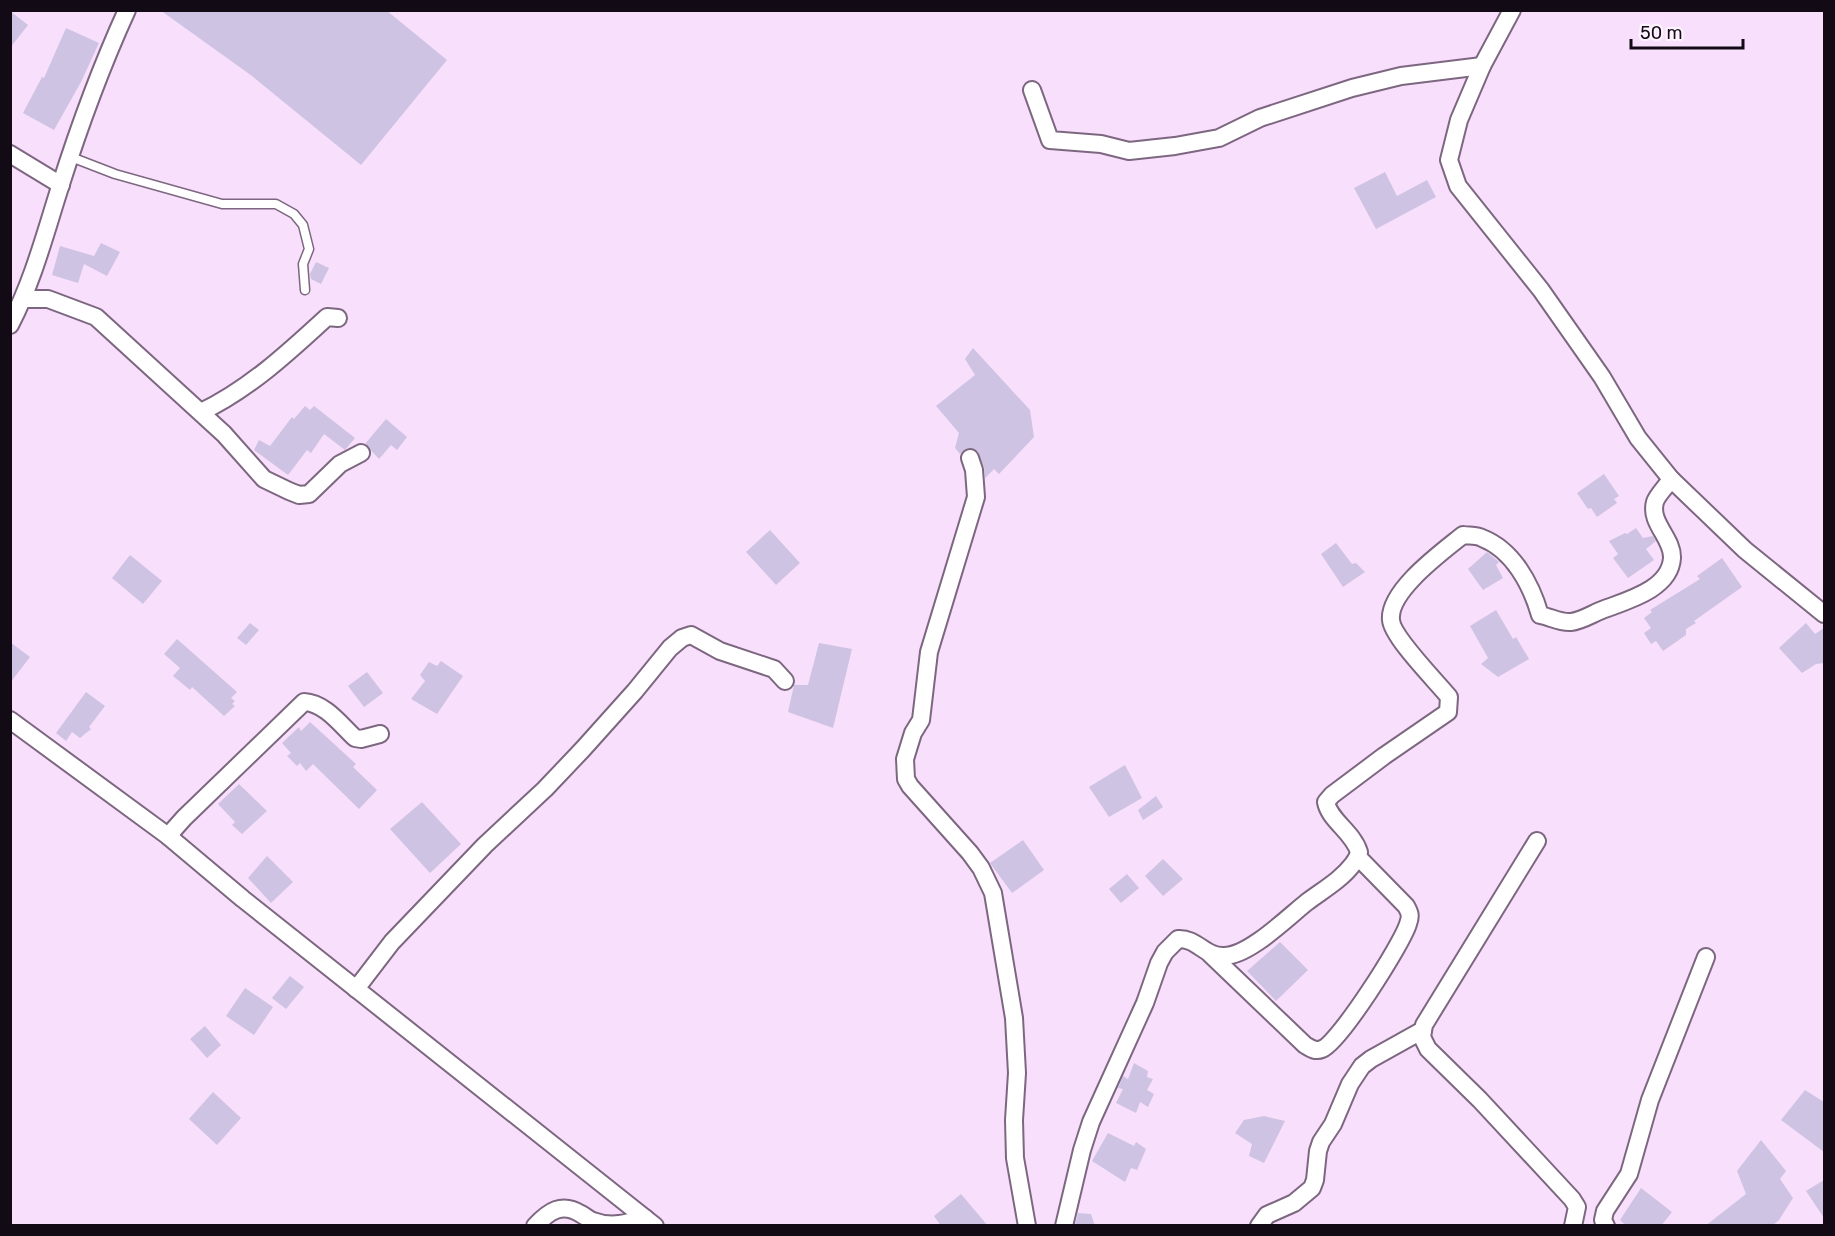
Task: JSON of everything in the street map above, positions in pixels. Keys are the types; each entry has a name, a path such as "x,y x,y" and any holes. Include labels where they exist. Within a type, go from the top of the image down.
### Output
{"street":[{"path":"10,325 36,264 96,84 127,10"},
{"path":"1512,10 1482,66 1460,120 1449,160 1458,186 1541,290 1602,377 1638,438 1671,479 1745,550 1824,614"},
{"path":"1032,90 1050,140 1101,144 1129,151 1219,138 1260,118 1352,88 1401,76 1482,66"},
{"path":"10,154 61,185"},
{"path":"23,299 48,299 96,316 224,434 264,479 299,495 309,494 340,464 361,453"},
{"path":"201,412 219,404 256,377 295,346 327,316 338,318"},
{"path":"970,458 974,470 976,497 929,652 921,720 907,748 905,772 910,786 981,868 993,893 1014,1018 1017,1073 1014,1120 1015,1158 1027,1226"},
{"path":"1210,954 1225,957 1253,945 1337,880 1358,857 1359,852 1354,840 1328,811 1326,802 1384,756 1448,712 1449,697 1395,631 1390,621 1394,603 1430,561 1463,535 1482,537 1512,556 1535,597 1540,615 1554,617 1559,621 1573,622 1641,595 1660,582 1668,572 1672,558 1671,550 1654,515 1655,500 1671,479"},
{"path":"356,989 392,942 485,845 552,781 635,691 670,648 682,638 691,635 720,651 774,669 785,681"},
{"path":"168,836 183,818 304,702 322,707 355,738 380,734"},
{"path":"10,720 168,836 243,899 650,1222"},
{"path":"1537,841 1424,1024 1422,1037 1428,1049 1480,1100 1572,1199 1577,1207 1574,1226"},
{"path":"1064,1226 1091,1122 1145,1003 1159,963 1165,952 1179,939 1186,938 1193,941 1210,954 1305,1045 1314,1051 1331,1043 1349,1020 1398,945 1410,914 1406,906 1358,857"},
{"path":"1606,1226 1603,1220 1605,1211 1629,1174 1650,1100 1706,957"},
{"path":"1259,1226 1267,1215 1294,1203 1312,1188 1321,1142 1333,1124 1350,1084 1362,1066 1423,1030"},
{"path":"535,1226 549,1212 559,1208 569,1208 592,1221 615,1225 650,1222"}],"lane":[{"path":"71,157 116,174 222,204 276,204 294,214 303,225 309,249 303,264 305,290"}],"building":[{"path":"160,10 386,10 447,60 361,165 252,76"},
{"path":"10,11 28,25 10,48"},
{"path":"66,28 99,43 81,82 54,130 23,113 42,77 44,78"},
{"path":"1385,172 1397,196 1427,180 1436,197 1376,229 1354,188"},
{"path":"101,243 120,252 107,276 84,264 78,283 52,275 60,246 94,256"},
{"path":"316,262 329,268 321,284 311,279 310,274"},
{"path":"973,348 1030,410 1034,437 999,474 994,469 985,478 984,467 977,451 967,448 960,454 955,448 959,433 936,406 975,375 965,359"},
{"path":"305,406 310,410 314,406 355,438 345,450 324,434 311,453 307,450 288,475 254,450 259,440 270,446 292,417 294,419"},
{"path":"386,419 407,437 397,450 391,445 379,459 365,444"},
{"path":"1604,474 1619,496 1614,499 1617,503 1597,517 1577,493"},
{"path":"1636,528 1643,538 1653,536 1656,541 1646,549 1654,560 1628,578 1613,558 1618,554 1609,541"},
{"path":"770,530 800,563 776,585 746,552"},
{"path":"1336,543 1352,564 1356,563 1365,572 1343,587 1321,554"},
{"path":"1487,552 1499,562 1496,565 1503,578 1483,590 1468,569"},
{"path":"130,555 162,581 143,604 112,578"},
{"path":"1722,558 1742,587 1694,621 1696,623 1686,629 1686,635 1663,651 1656,641 1651,644 1644,633 1651,628 1644,618 1652,612 1650,610 1700,579 1697,576"},
{"path":"1496,610 1513,639 1516,637 1529,659 1498,677 1481,664 1488,658 1470,626"},
{"path":"250,623 259,630 246,645 237,638"},
{"path":"1806,623 1815,634 1824,628 1824,663 1816,664 1802,673 1779,648"},
{"path":"177,639 237,692 231,698 235,701 232,704 235,706 224,716 192,687 190,690 173,676 180,668 164,654"},
{"path":"10,642 30,657 10,683"},
{"path":"819,643 852,649 833,728 788,712 794,685 808,685"},
{"path":"441,661 463,676 437,714 411,699 425,681 420,675 429,662 437,666"},
{"path":"367,672 383,693 364,707 348,686"},
{"path":"86,692 105,706 89,727 91,729 80,738 72,732 66,741 56,733"},
{"path":"310,722 356,764 353,767 377,790 359,809 313,764 306,771 300,763 297,766 287,756 291,753 282,743 299,727 301,731"},
{"path":"1125,765 1142,798 1109,817 1089,787"},
{"path":"239,784 267,811 242,834 232,825 235,822 218,804"},
{"path":"1156,796 1163,807 1143,820 1138,810"},
{"path":"422,802 461,844 430,873 390,829"},
{"path":"1023,840 1044,870 1012,893 990,863"},
{"path":"267,856 293,882 271,903 248,878"},
{"path":"1163,859 1183,879 1163,896 1145,876"},
{"path":"1127,874 1139,888 1121,903 1109,889"},
{"path":"1280,942 1308,970 1276,1001 1247,971"},
{"path":"290,976 304,987 286,1009 272,998"},
{"path":"245,988 273,1007 254,1035 226,1016"},
{"path":"205,1026 221,1045 207,1058 190,1039"},
{"path":"1134,1063 1148,1071 1147,1077 1153,1079 1147,1090 1154,1094 1148,1107 1140,1102 1136,1113 1116,1103 1123,1089 1118,1088 1123,1076 1128,1079"},
{"path":"1805,1090 1824,1102 1824,1152 1781,1120"},
{"path":"213,1092 241,1118 217,1145 189,1119"},
{"path":"1264,1116 1285,1121 1264,1163 1249,1156 1252,1144 1235,1133 1244,1120"},
{"path":"1108,1133 1134,1146 1136,1142 1146,1149 1137,1170 1131,1168 1125,1182 1092,1161"},
{"path":"1761,1140 1786,1171 1780,1179 1793,1198 1779,1220 1772,1226 1705,1226 1746,1194 1737,1171"},
{"path":"1824,1180 1824,1218 1806,1191"},
{"path":"1641,1188 1672,1212 1661,1226 1626,1226 1620,1220"},
{"path":"961,1194 988,1226 941,1226 934,1216"},
{"path":"1078,1213 1091,1214 1095,1226 1075,1226"}]}
